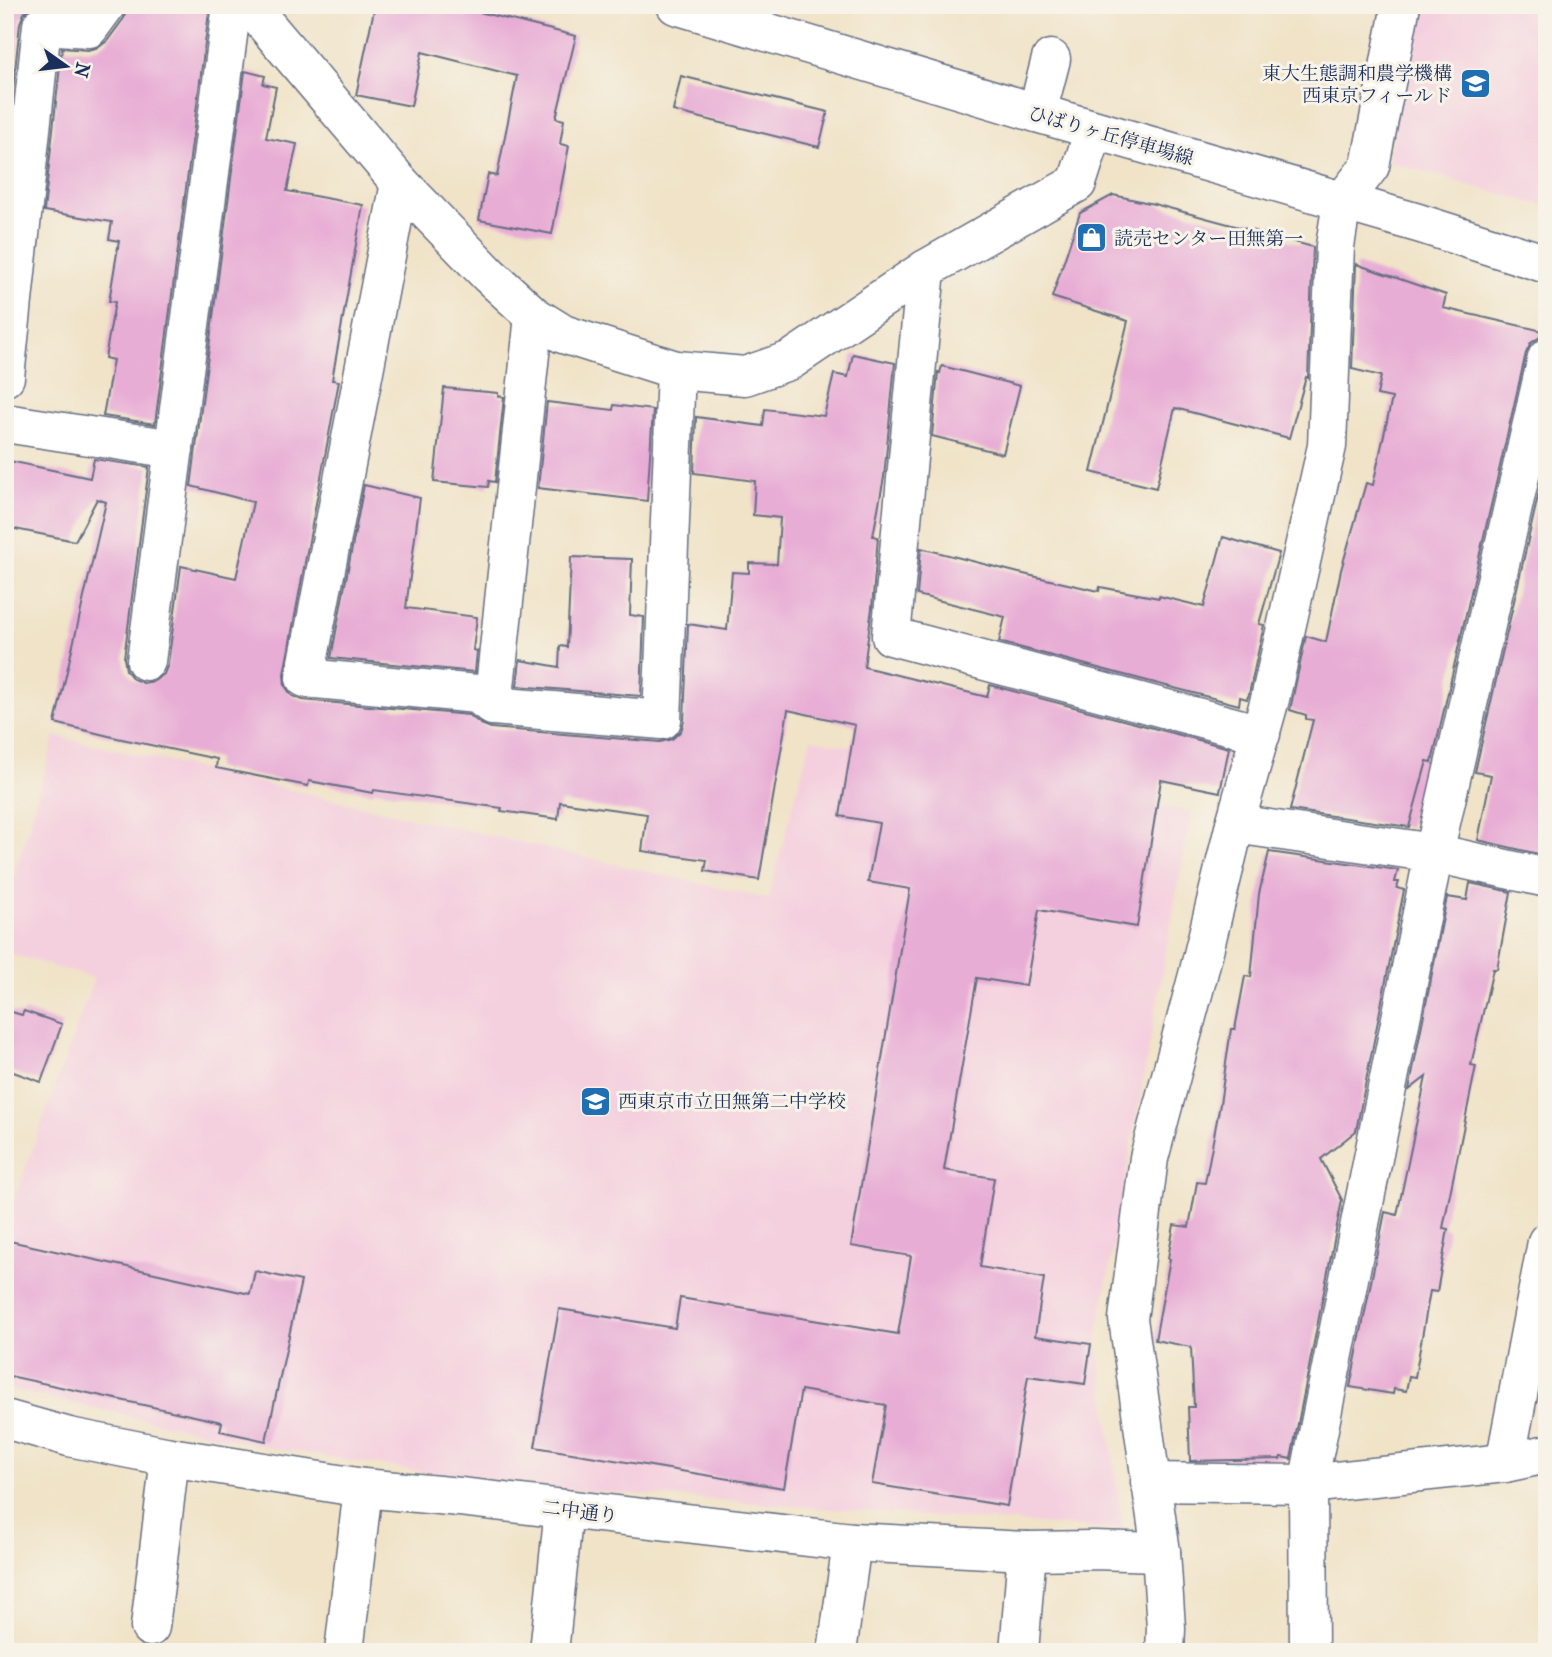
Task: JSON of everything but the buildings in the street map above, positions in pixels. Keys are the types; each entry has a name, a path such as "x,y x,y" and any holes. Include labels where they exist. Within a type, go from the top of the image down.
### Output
{"street":[{"path":"5,377 42,26 89,28 106,5"},
{"path":"146,661 232,5"},
{"path":"249,5 400,183 489,275 534,316 563,334 676,370 745,376 791,360 926,269 1077,183 1094,130"},
{"name":"ひばりヶ丘停車場線","path":"676,5 1094,130 1418,223 1547,264"},
{"path":"1165,1652 1161,1552 1128,1319 1149,1158 1235,824 1261,734 1327,446 1335,246 1342,202 1370,166 1401,5"},
{"path":"1037,113 1051,59"},
{"path":"400,183 305,678 477,694 493,706 662,720 676,370"},
{"path":"926,269 891,636 1261,734"},
{"path":"493,706 534,316"},
{"path":"1309,1652 1308,1484 1434,853 1547,358"},
{"path":"5,423 174,449"},
{"path":"1235,824 1434,853 1547,878"},
{"path":"1505,1463 1547,1241"},
{"name":"二中通り","path":"5,1419 69,1437 170,1457 363,1488 852,1542 1027,1551 1161,1552"},
{"path":"1150,1482 1308,1484 1505,1463 1547,1454"},
{"path":"150,1627 170,1457"},
{"path":"344,1652 363,1488"},
{"path":"549,1652 564,1509"},
{"path":"837,1652 852,1542"},
{"path":"1018,1652 1027,1551"}],"shaded area":[{"name":"東大生態調和農学機構 西東京フィールド","path":"1418,5 1547,5 1547,207 1388,162"},
{"name":"西東京市立田無第二中学校","path":"55,736 768,899 811,739 1191,812 1097,1337 1123,1530 508,1485 276,1449 5,1388 5,1225 94,978 5,952 5,905"}],"place":[{"name":"東大生態調和農学機構 西東京フィールド","path":"1475,84"},
{"name":"読売センター田無第一","path":"1091,238"},
{"name":"西東京市立田無第二中学校","path":"595,1101"}]}
